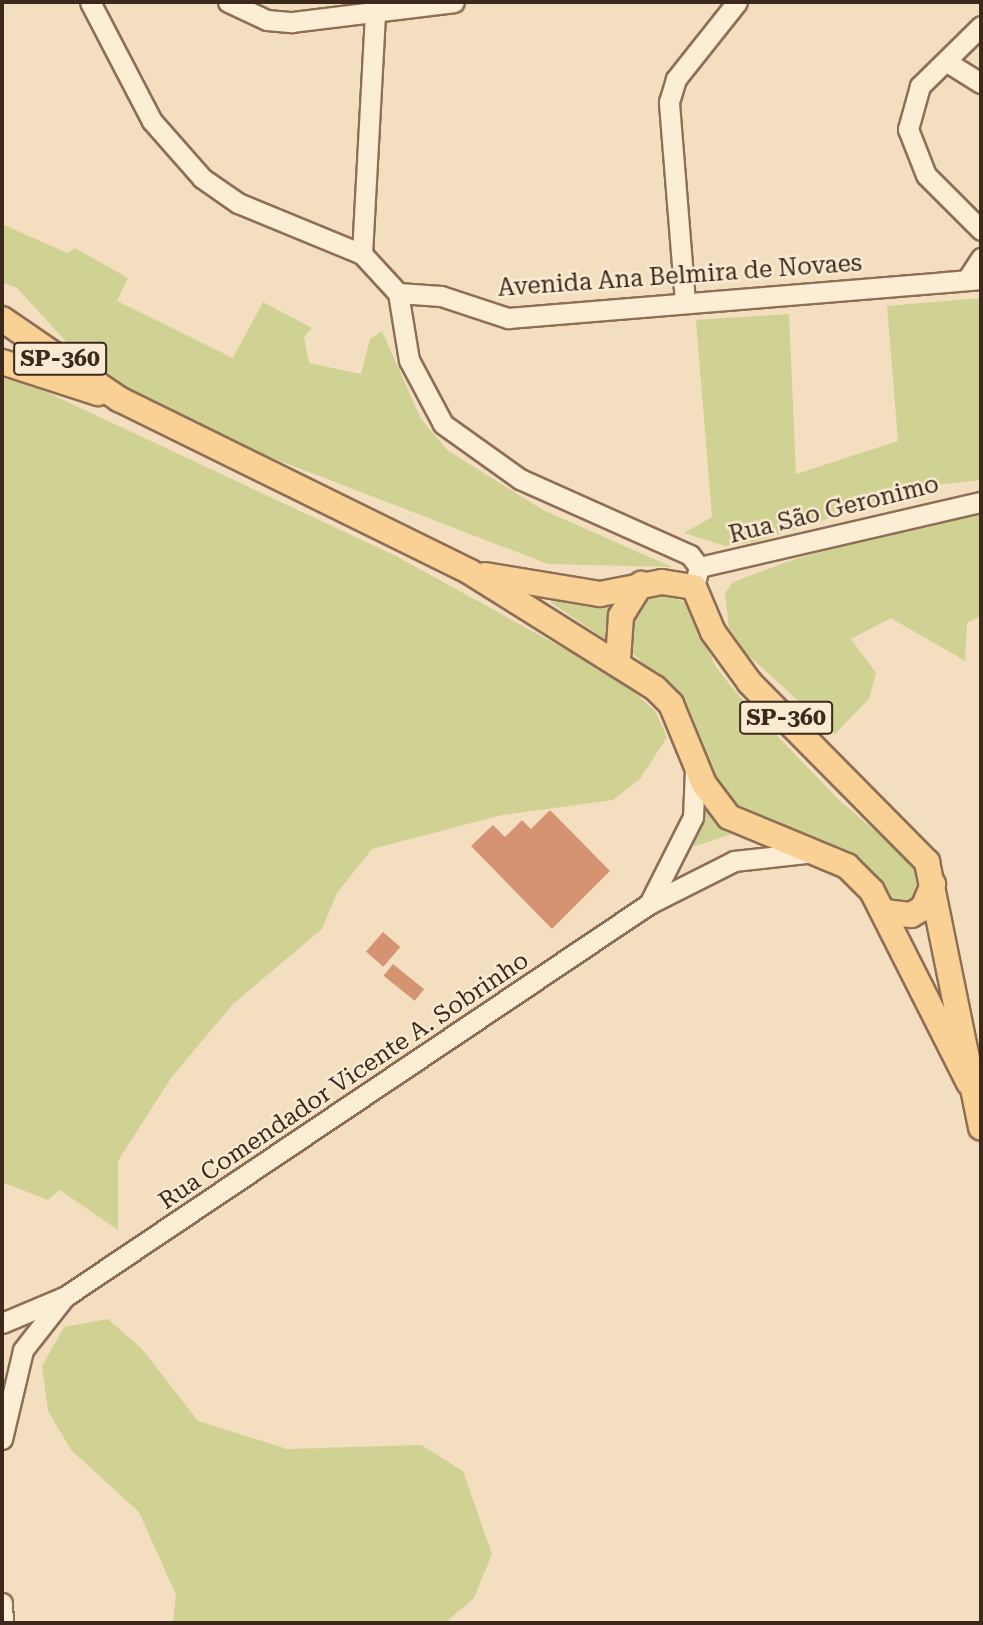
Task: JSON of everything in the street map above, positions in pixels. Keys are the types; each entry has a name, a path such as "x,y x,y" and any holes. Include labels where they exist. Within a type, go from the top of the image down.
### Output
{"main road":[{"name":"SP-360","path":"2,318 119,400"},
{"name":"SP-360","path":"2,362 119,400 470,572 618,660 671,704 695,759 729,817 821,854 859,877 886,912 969,1083"},
{"name":"SP-360","path":"470,572 600,594 640,584 697,577 713,632 743,675 934,876 940,948 981,1128"},
{"path":"618,660 621,616 640,584"},
{"path":"886,912 911,915 923,908 934,876"}],"street":[{"path":"90,2 152,121 202,178 238,203 362,254 398,293 409,360 443,424 520,479 679,548 697,577"},
{"path":"228,2 267,20 375,13 454,2"},
{"path":"685,302 669,102 676,79 737,2"},
{"path":"362,254 375,13"},
{"path":"981,26 920,86 908,128 926,175 981,230"},
{"path":"947,62 981,83"},
{"path":"975,279 981,258"},
{"name":"Avenida Ana Belmira de Novaes","path":"398,293 441,296 508,318 975,279"},
{"name":"Rua São Geronimo","path":"697,577 981,502"},
{"path":"649,904 694,817 695,759"},
{"name":"Rua Comendador Vicente A. Sobrinho","path":"66,1296 649,904 734,861 784,852 821,854"},
{"path":"2,1322 66,1296"},
{"path":"2,1439 23,1350 66,1296"},
{"path":"2,1603 3,1623"}],"green space":[{"path":"2,224 67,253 75,248 128,278 117,301 233,358 263,302 312,328 304,337 309,363 361,374 370,339 382,331 421,419 447,450 543,510 672,567 548,564 119,399 17,288 2,282"},
{"path":"981,298 981,480 935,485 754,542 725,546 684,533 712,517 696,320 789,314 796,474 898,441 887,306"},
{"path":"2,378 40,389 396,556 621,680 655,711 667,737 640,779 613,800 502,815 372,849 337,893 322,929 233,1004 171,1078 118,1161 118,1230 60,1190 48,1200 2,1182"},
{"path":"981,510 981,616 967,623 965,661 891,618 851,639 876,673 869,699 835,734 748,655 729,628 725,593 733,582 798,558"},
{"path":"657,593 685,602 716,667 738,695 839,800 919,868 924,875 915,904 895,906 740,814 709,770 688,712 629,649 627,620 644,598"},
{"path":"600,594 622,594 611,643 550,602"},
{"path":"706,804 735,833 693,847 702,824"},
{"path":"108,1319 142,1349 198,1421 287,1449 421,1445 463,1471 492,1554 474,1598 445,1623 173,1623 176,1595 139,1512 71,1450 48,1411 42,1366 64,1327"}],"building":[{"path":"550,810 610,871 552,929 471,846 493,825 505,837 522,820 531,829"},
{"path":"383,932 400,947 383,967 366,952"},
{"path":"393,964 424,989 415,1001 384,976"}]}
